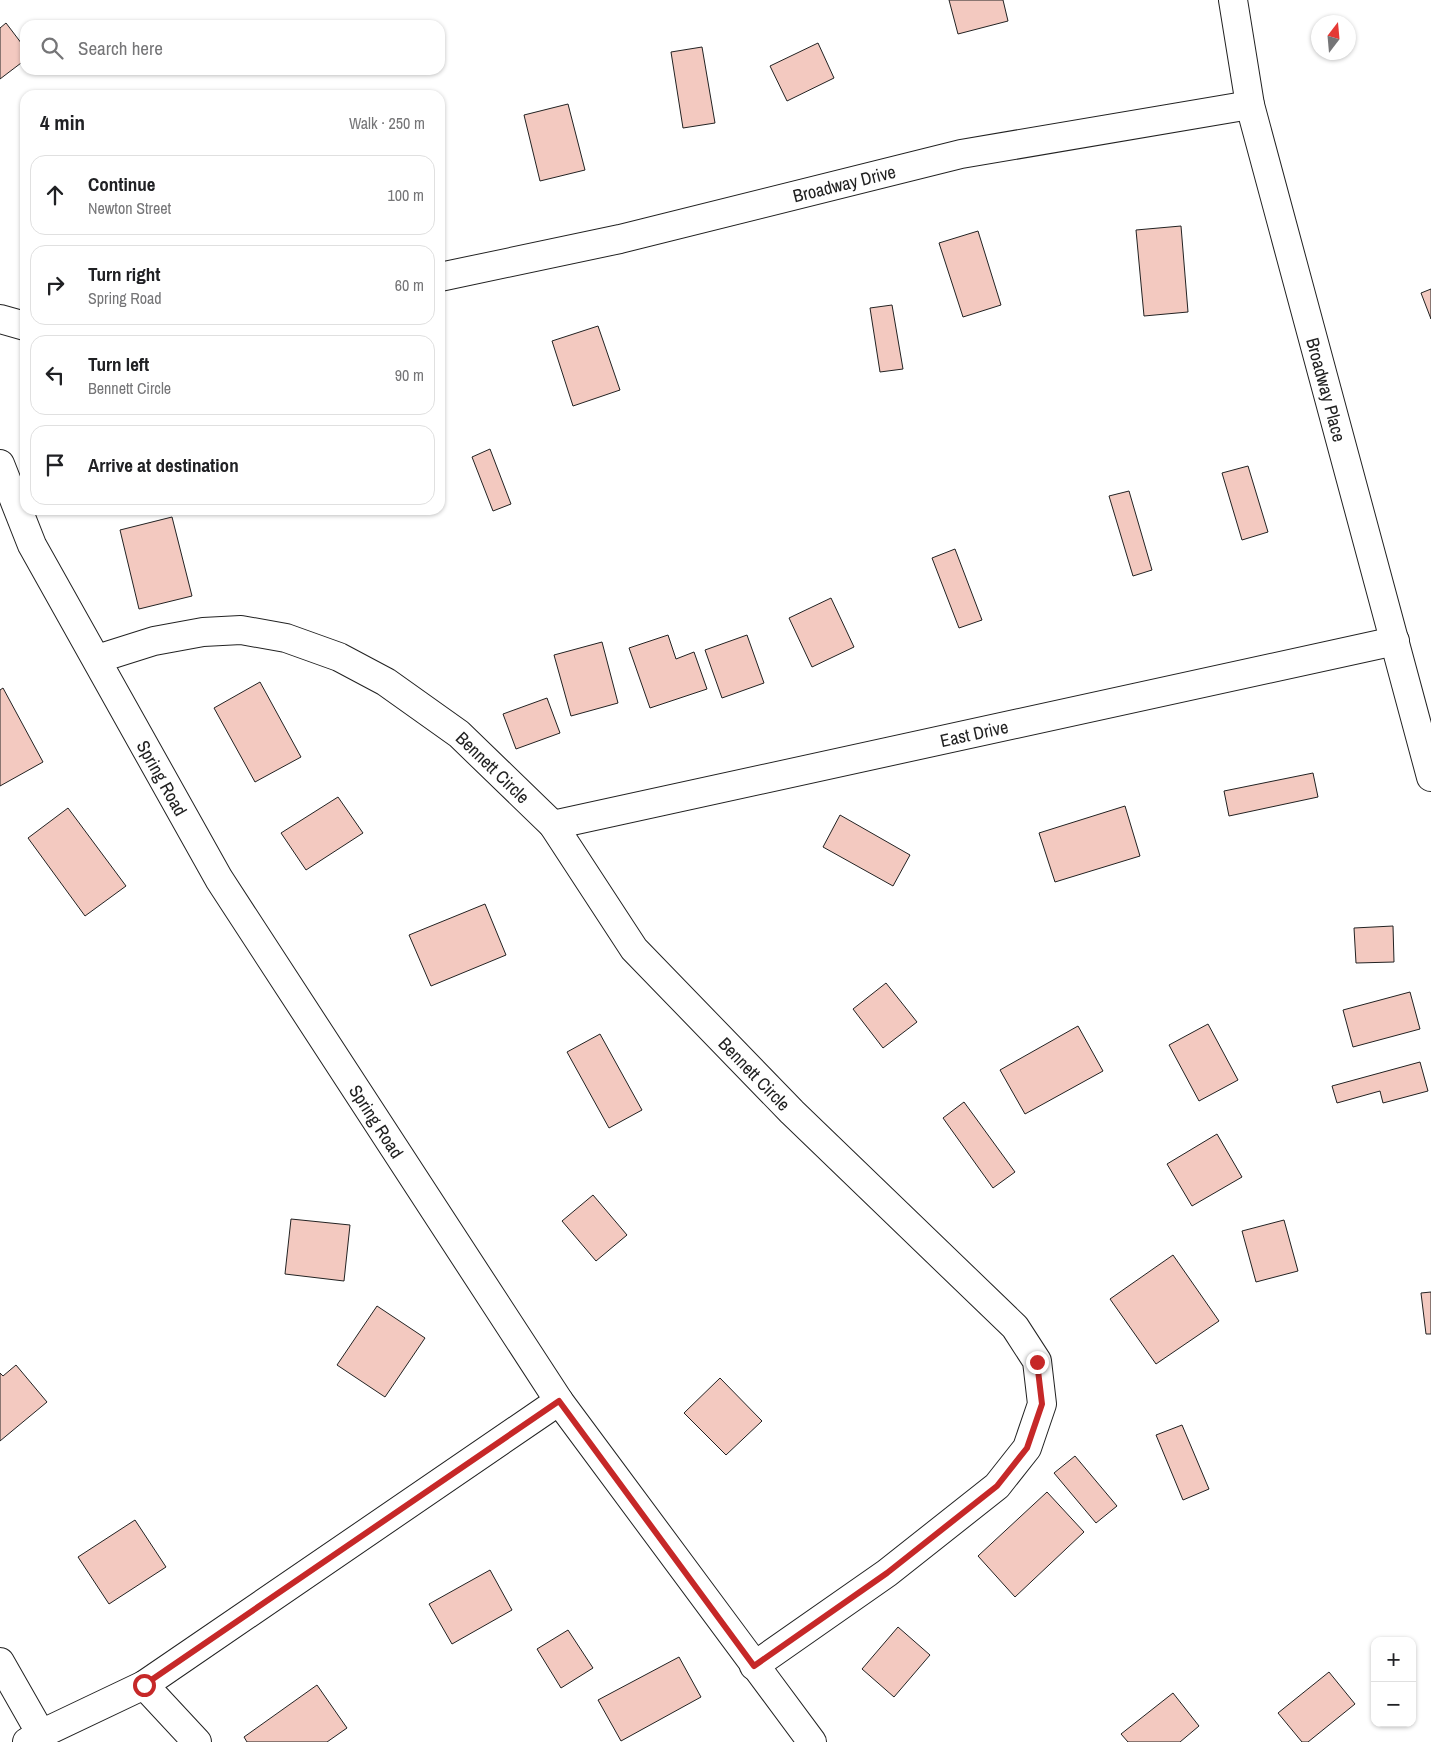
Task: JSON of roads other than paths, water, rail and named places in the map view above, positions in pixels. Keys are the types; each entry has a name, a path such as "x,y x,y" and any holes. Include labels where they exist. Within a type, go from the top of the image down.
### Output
{"street":[{"name":"Broadway Place","path":"1233,0 1250,105 1431,777"},
{"name":"Broadway Drive","path":"445,276 620,239 961,154 1250,105"},
{"path":"0,320 20,325"},
{"name":"Spring Road","path":"0,464 20,515"},
{"name":"Spring Road","path":"20,515 32,545 219,879 559,1401 812,1742"},
{"name":"Bennett Circle","path":"97,659 154,641 203,632 241,630 286,638 338,657 386,682 459,734 553,825 634,949 792,1112 1015,1327 1037,1362 1042,1404 1027,1448 997,1486 887,1573 754,1666"},
{"name":"East Drive","path":"553,825 1395,641"},
{"path":"0,1662 34,1738 144,1685 559,1401"},
{"path":"144,1685 197,1742"}]}
